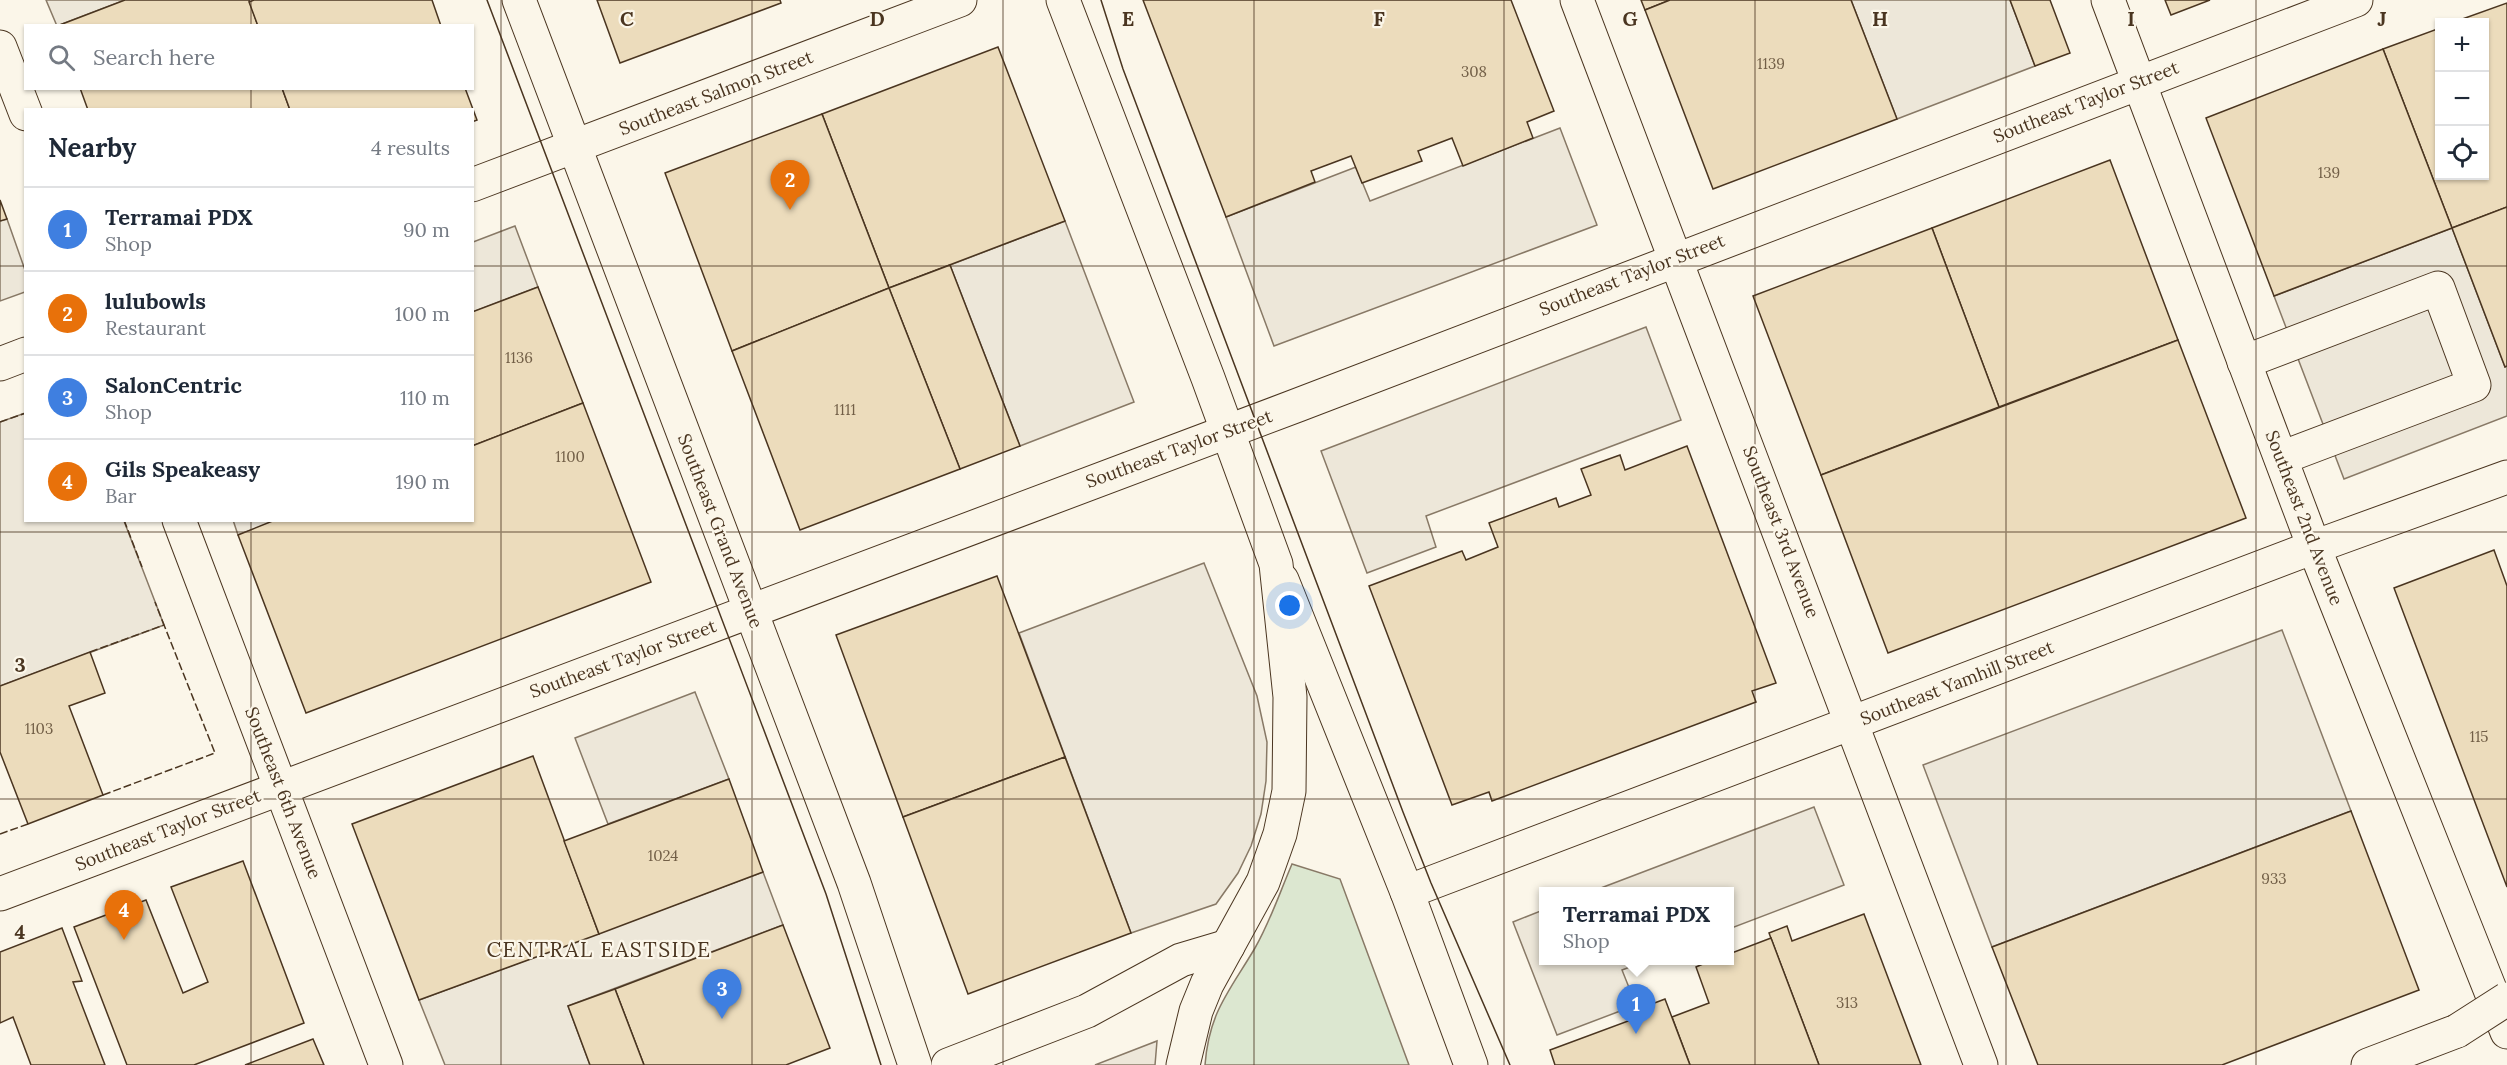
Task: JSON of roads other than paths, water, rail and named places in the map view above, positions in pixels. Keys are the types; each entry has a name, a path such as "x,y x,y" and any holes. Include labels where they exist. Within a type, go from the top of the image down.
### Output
{"main road":[{"name":"Southeast Grand Avenue","path":"519,0 854,883 915,1065"},
{"name":"Southeast Salmon Street","path":"474,184 960,0"},
{"path":"1063,0 1276,564 1407,892 1471,1065"},
{"name":"Southeast 3rd Avenue","path":"1577,0 1677,258 1981,1065"},
{"name":"Southeast 2nd Avenue","path":"2108,0 2314,547 2506,1016"},
{"name":"Southeast Taylor Street","path":"0,894 751,612 2356,0"},
{"path":"0,46 24,109"},
{"path":"2244,362 2438,288 2474,385 2281,458"},
{"path":"0,364 24,355"},
{"name":"Southeast Yamhill Street","path":"1407,892 2314,547 2505,486"},
{"name":"Southeast 6th Avenue","path":"180,522 386,1065"},
{"path":"1183,1065 1196,1011 1263,882 1280,834 1289,791 1290,697 1276,564"},
{"path":"948,1065 1087,1011 1181,960 1228,946"},
{"path":"2368,1065 2457,1031 2506,1016"},
{"path":"2375,1065 2506,1016"}],"tram line":[{"path":"487,0 826,894 881,1065"},
{"path":"1101,0 1123,69 1403,812 1431,883 1510,1065"}],"place":[{"name":"lulubowls","path":"790,210"},
{"name":"Gils Speakeasy","path":"124,940"},
{"name":"SalonCentric","path":"722,1019"},
{"name":"Terramai PDX","path":"1636,1034"}],"district":[{"name":"CENTRAL EASTSIDE","path":"599,950"}]}
